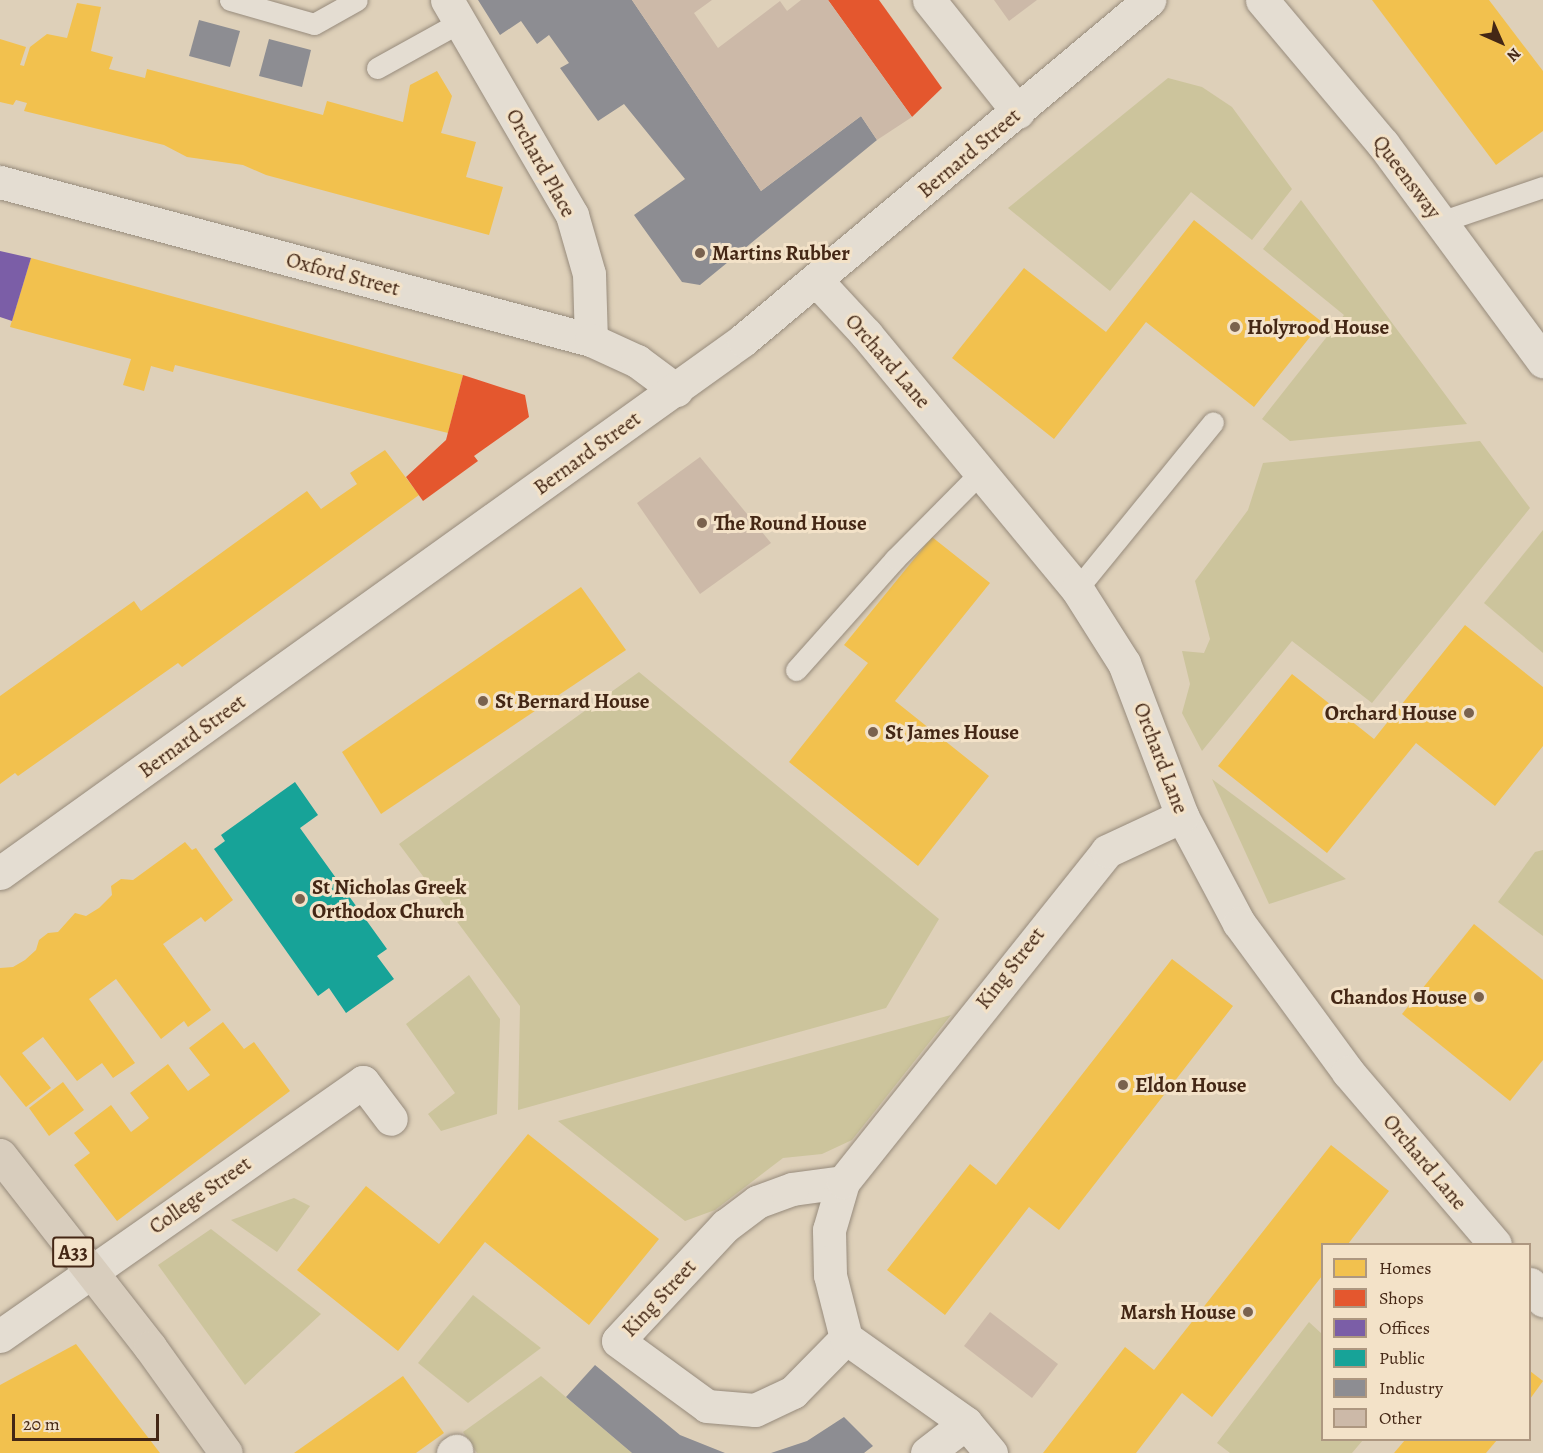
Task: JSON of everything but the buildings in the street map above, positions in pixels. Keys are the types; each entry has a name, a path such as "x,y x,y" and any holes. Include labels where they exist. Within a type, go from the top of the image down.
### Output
{"main road":[{"name":"A33","path":"0,1155 90,1275 150,1347 226,1453"}],"street":[{"path":"929,0 1018,112"},
{"name":"Bernard Street","path":"0,873 676,390 816,280 1149,0"},
{"name":"Queensway","path":"1262,0 1383,144 1543,361"},
{"name":"Orchard Place","path":"454,11 572,215 589,274 591,340"},
{"name":"Oxford Street","path":"0,182 591,340 637,361 676,390"},
{"name":"Orchard Lane","path":"816,280 982,471 1077,590 1124,663 1182,816 1239,923 1348,1072 1493,1243"},
{"name":"King Street","path":"843,1182 792,1189 757,1202 726,1225 618,1341 707,1406 755,1410 793,1392 846,1338 830,1275 829,1230 843,1182 1107,851 1182,816"},
{"name":"College Street","path":"0,1336 363,1082 391,1119"},
{"path":"1531,1285 1543,1300"},
{"path":"846,1338 966,1423 991,1453"},
{"path":"927,1453 966,1423"}],"lane":[{"path":"230,0 314,24 357,0"},
{"path":"377,68 454,11"},
{"path":"1440,222 1543,187"},
{"path":"1077,590 1213,422"},
{"path":"796,670 895,559 982,471"}],"shaded area":[{"path":"1168,78 1202,87 1232,107 1292,189 1252,240 1191,192 1110,291 1008,208"},
{"path":"1301,200 1467,424 1290,441 1262,419 1344,315 1263,249"},
{"path":"1480,441 1530,508 1372,703 1292,641 1202,751 1182,713 1190,684 1182,651 1204,653 1210,639 1195,581 1248,510 1263,463"},
{"path":"1543,530 1543,653 1484,603"},
{"path":"639,672 939,919 886,1008 518,1110 520,1006 399,844"},
{"path":"1212,779 1346,879 1269,904"},
{"path":"1543,850 1543,936 1498,902 1535,852"},
{"path":"469,975 500,1019 497,1114 441,1131 428,1114 455,1093 406,1024"},
{"path":"951,1015 852,1140 822,1154 783,1158 715,1210 685,1221 558,1121"},
{"path":"294,1198 310,1206 277,1252 231,1220"},
{"path":"211,1229 321,1314 245,1385 158,1265"},
{"path":"473,1295 541,1348 468,1403 418,1363"},
{"path":"1309,1322 1321,1333 1321,1441 1362,1441 1352,1453 1230,1453 1217,1443"},
{"path":"541,1376 632,1453 477,1453 463,1432"}],"place":[{"name":"Martins Rubber","path":"700,253"},
{"name":"Holyrood House","path":"1235,327"},
{"name":"The Round House","path":"702,523"},
{"name":"St Bernard House","path":"483,701"},
{"name":"Orchard House","path":"1469,713"},
{"name":"St James House","path":"873,732"},
{"name":"St Nicholas Greek Orthodox Church","path":"300,899"},
{"name":"Chandos House","path":"1479,997"},
{"name":"Eldon House","path":"1123,1085"},
{"name":"Marsh House","path":"1248,1312"}]}
